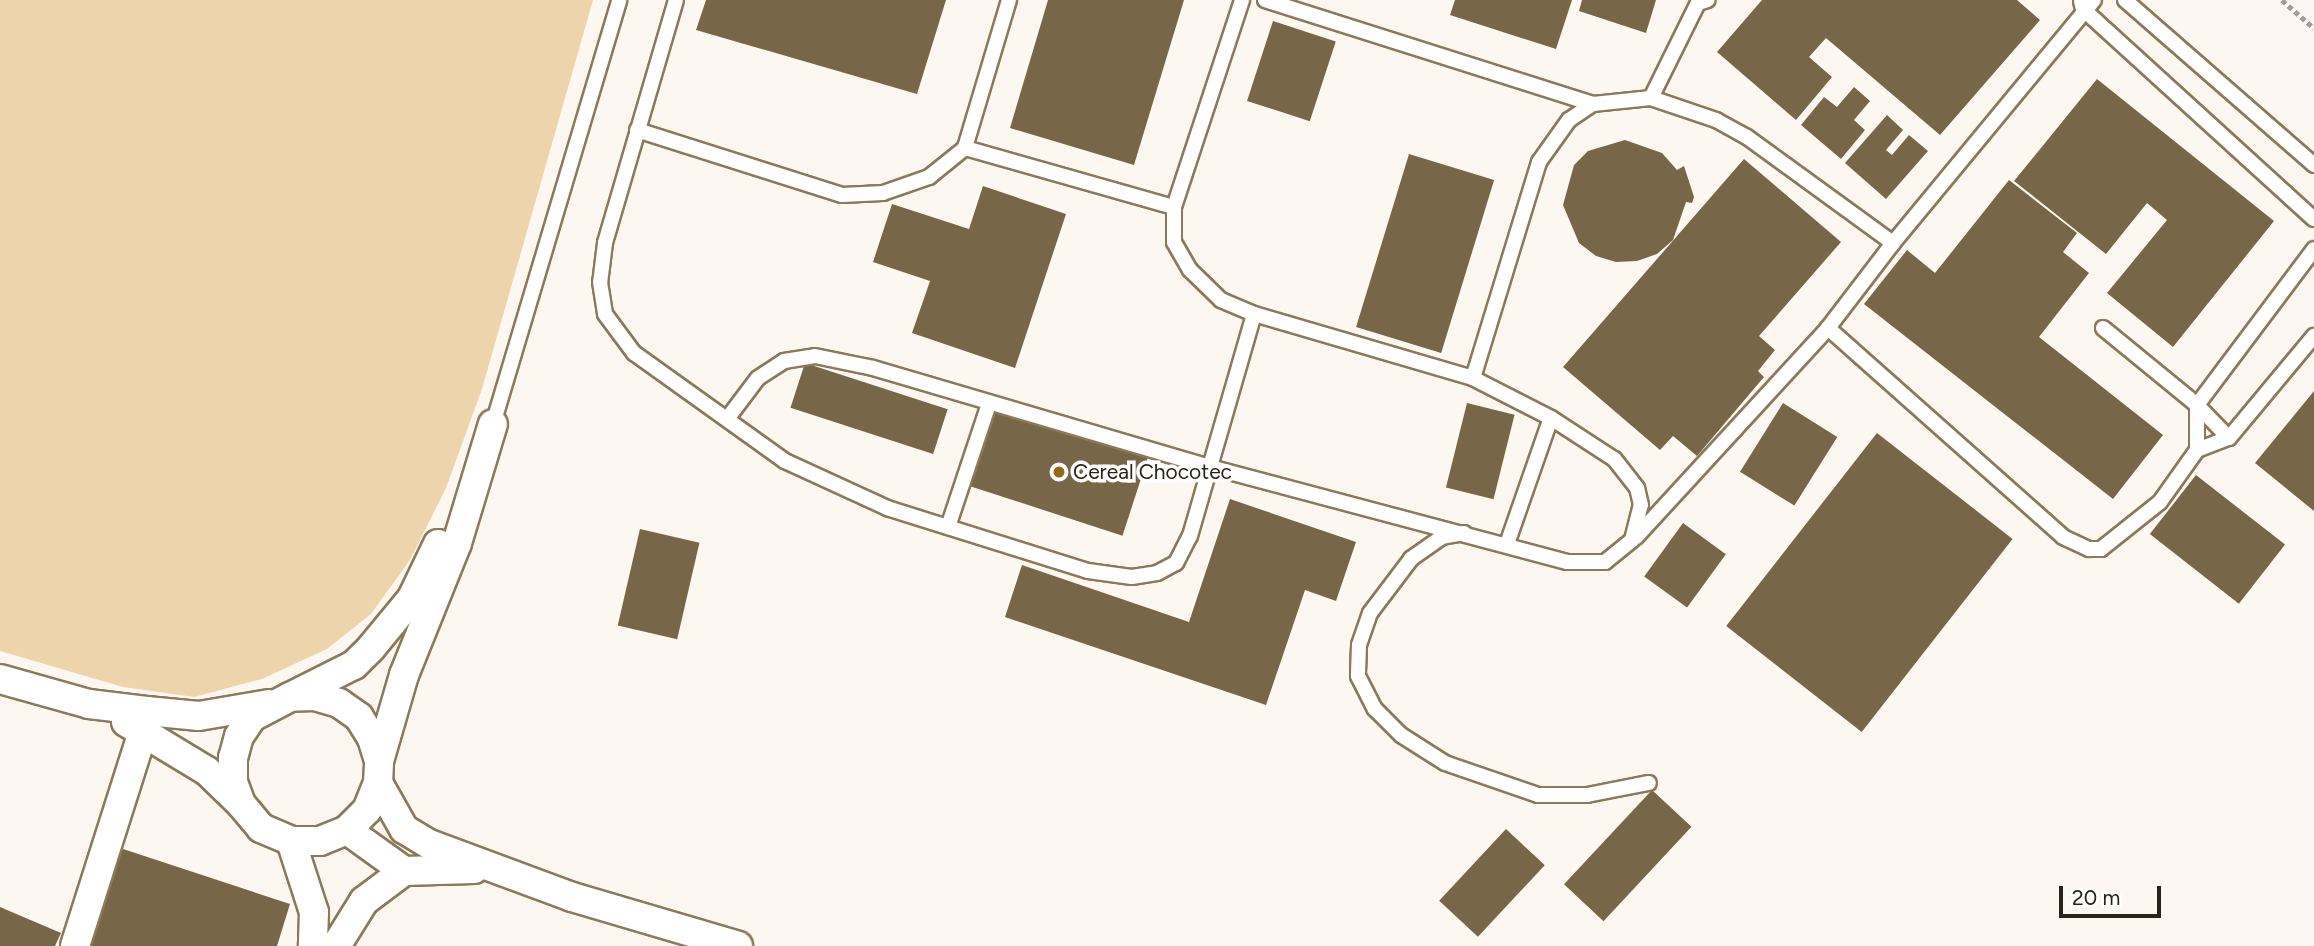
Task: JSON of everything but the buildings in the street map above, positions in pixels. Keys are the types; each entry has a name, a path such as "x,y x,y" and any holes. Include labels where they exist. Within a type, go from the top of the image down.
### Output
{"street":[{"path":"241,804 233,782 239,736 253,717 281,700 354,665 412,598 493,424"},
{"path":"0,678 89,704 144,731 207,771 261,828 291,841 320,842 347,830 368,810 404,675 457,543 493,424"},
{"path":"89,704 199,716 315,696 339,703 366,727 379,772 400,822 414,836 521,879 738,946"},
{"path":"75,946 144,731"},
{"path":"347,830 404,871"},
{"path":"291,841 314,912 313,946"},
{"path":"336,946 364,901 404,871 474,869 521,879"}],"lane":[{"path":"493,424 619,0"},
{"path":"676,0 605,243 600,282 605,314 634,353 785,461 887,508 1088,571 1132,577 1157,573 1176,563 1190,536 1254,314"},
{"path":"637,130 842,195 883,193 929,177 965,148 1009,0"},
{"path":"1242,0 1174,207 1174,242 1190,270 1221,300 1254,314 1474,378 1552,418 1627,473 1641,505 1632,540"},
{"path":"1265,0 1593,104 1651,98 1683,105 1747,137 1892,243"},
{"path":"2125,0 2314,165"},
{"path":"1651,98 1700,1"},
{"path":"727,419 758,378 784,361 815,356 873,368 1210,467 1469,532 1586,565 1605,562 1632,540 1828,328 1892,243 2086,3 2314,219"},
{"path":"1474,378 1539,162 1569,120 1593,104"},
{"path":"965,148 1174,207"},
{"path":"2197,450 2197,405 2314,249"},
{"path":"1828,328 2077,545 2101,550 2124,534 2160,502 2197,450 2229,438 2314,336"},
{"path":"2103,328 2197,405 2229,438"},
{"path":"948,527 989,404"},
{"path":"1507,544 1552,418"},
{"path":"1469,532 1442,537 1411,559 1370,613 1359,645 1358,676 1375,709 1401,735 1445,763 1538,795 1587,795 1649,783"}],"path":[{"path":"2282,0 2314,28"}],"shaded area":[{"path":"0,0 593,0 482,389 446,488 410,560 371,614 327,649 262,679 194,697 123,687 0,651"}],"place":[{"name":"Cereal Chocotec","path":"1059,472"}]}
